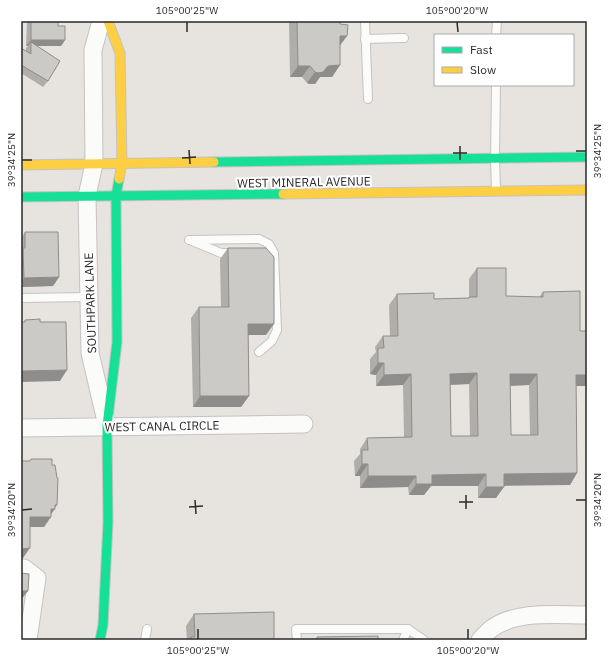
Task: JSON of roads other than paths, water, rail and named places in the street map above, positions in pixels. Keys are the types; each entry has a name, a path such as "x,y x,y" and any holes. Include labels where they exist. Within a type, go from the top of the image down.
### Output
{"main road":[{"name":"SOUTHPARK LANE","path":"100,640 103,618 108,522 107,426 117,342 116,196 122,164 120,52 108,21"},
{"name":"WEST MINERAL AVENUE","path":"21,165 92,171 122,164 587,157"},
{"name":"WEST MINERAL AVENUE","path":"21,197 587,190"}],"street":[{"name":"SOUTHPARK LANE","path":"101,21 93,50 92,171 87,196 90,353 107,426"},
{"name":"WEST CANAL CIRCLE","path":"21,428 304,424"},
{"path":"21,568 24,568 37,578 28,640"},
{"path":"480,640 491,629 509,620 526,616 587,615"}],"lane":[{"path":"365,21 368,99"},
{"path":"496,34 497,21"},
{"path":"365,39 404,38"},
{"path":"496,86 496,192"},
{"path":"244,253 221,254 189,240 258,239 269,244 277,330 272,341 259,352"},
{"path":"21,298 89,296"},
{"path":"145,640 147,629"},
{"path":"296,640 296,629 408,629 424,640"},
{"path":"403,640 408,629"}]}
